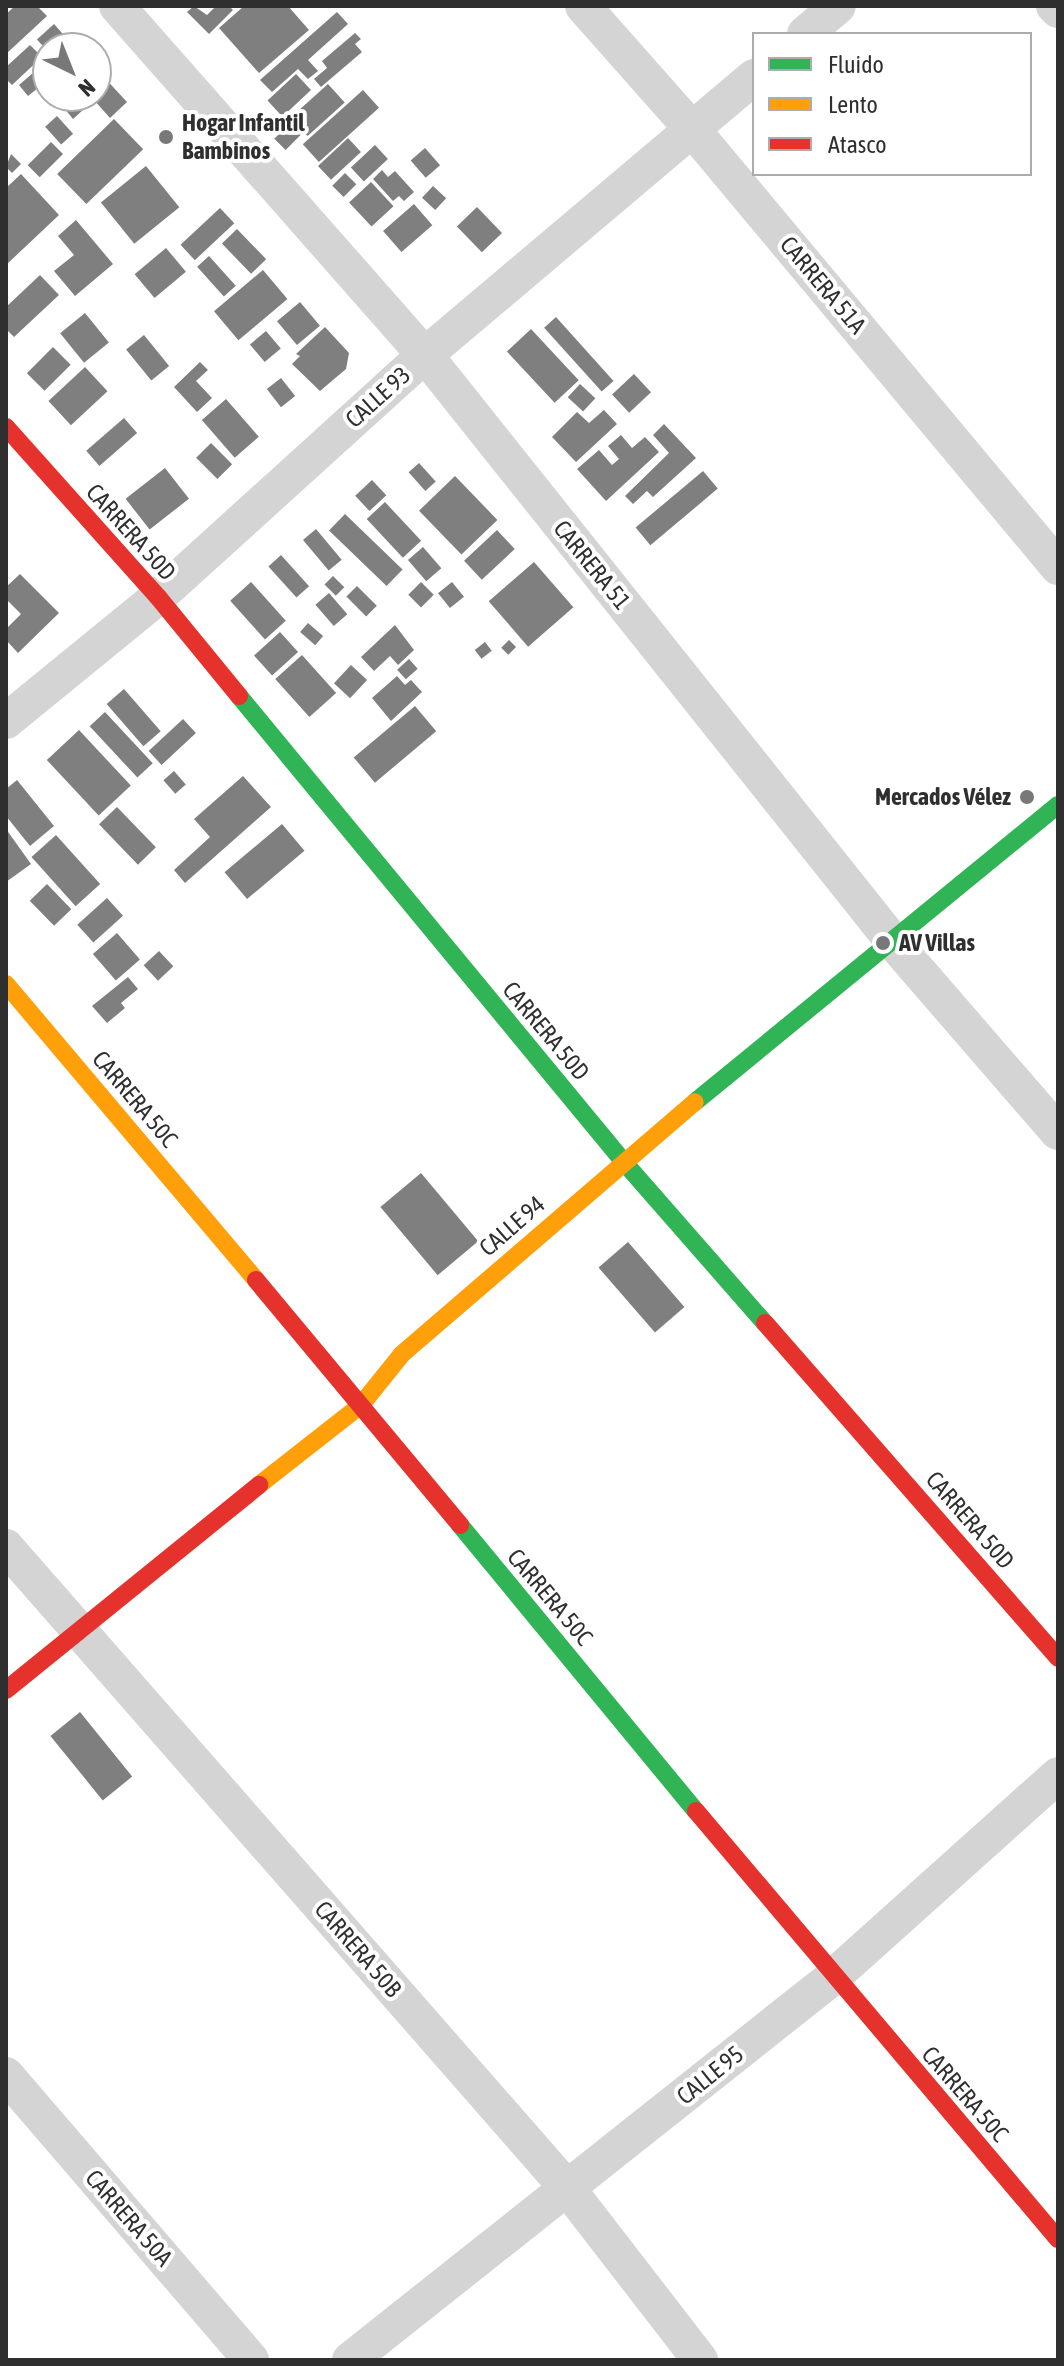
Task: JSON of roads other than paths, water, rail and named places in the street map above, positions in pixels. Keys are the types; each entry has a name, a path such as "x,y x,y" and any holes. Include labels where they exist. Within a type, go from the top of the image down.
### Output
{"street":[{"name":"CARRERA 51","path":"117,6 425,355 894,943 1058,1132"},
{"name":"CARRERA 51A","path":"583,6 692,129 1058,567"},
{"path":"807,32 838,6"},
{"name":"CALLE 93","path":"6,721 158,597 425,355 752,79"},
{"name":"CARRERA 50D","path":"6,427 158,597 623,1161 1058,1658"},
{"name":"CALLE 94","path":"6,1690 77,1629 361,1405 402,1354 623,1161 894,943 1058,805"},
{"name":"CARRERA 50C","path":"6,984 361,1405 833,1977 1058,2239"},
{"name":"CARRERA 50B","path":"6,1547 568,2189 700,2360"},
{"name":"CALLE 95","path":"350,2360 833,1977 1058,1775"},
{"name":"CARRERA 50A","path":"6,2075 251,2360"}],"place":[{"name":"Hogar Infantil Bambinos","path":"166,137"},
{"name":"Mercados Vélez","path":"1027,797"},
{"name":"AV Villas","path":"883,943"}]}
